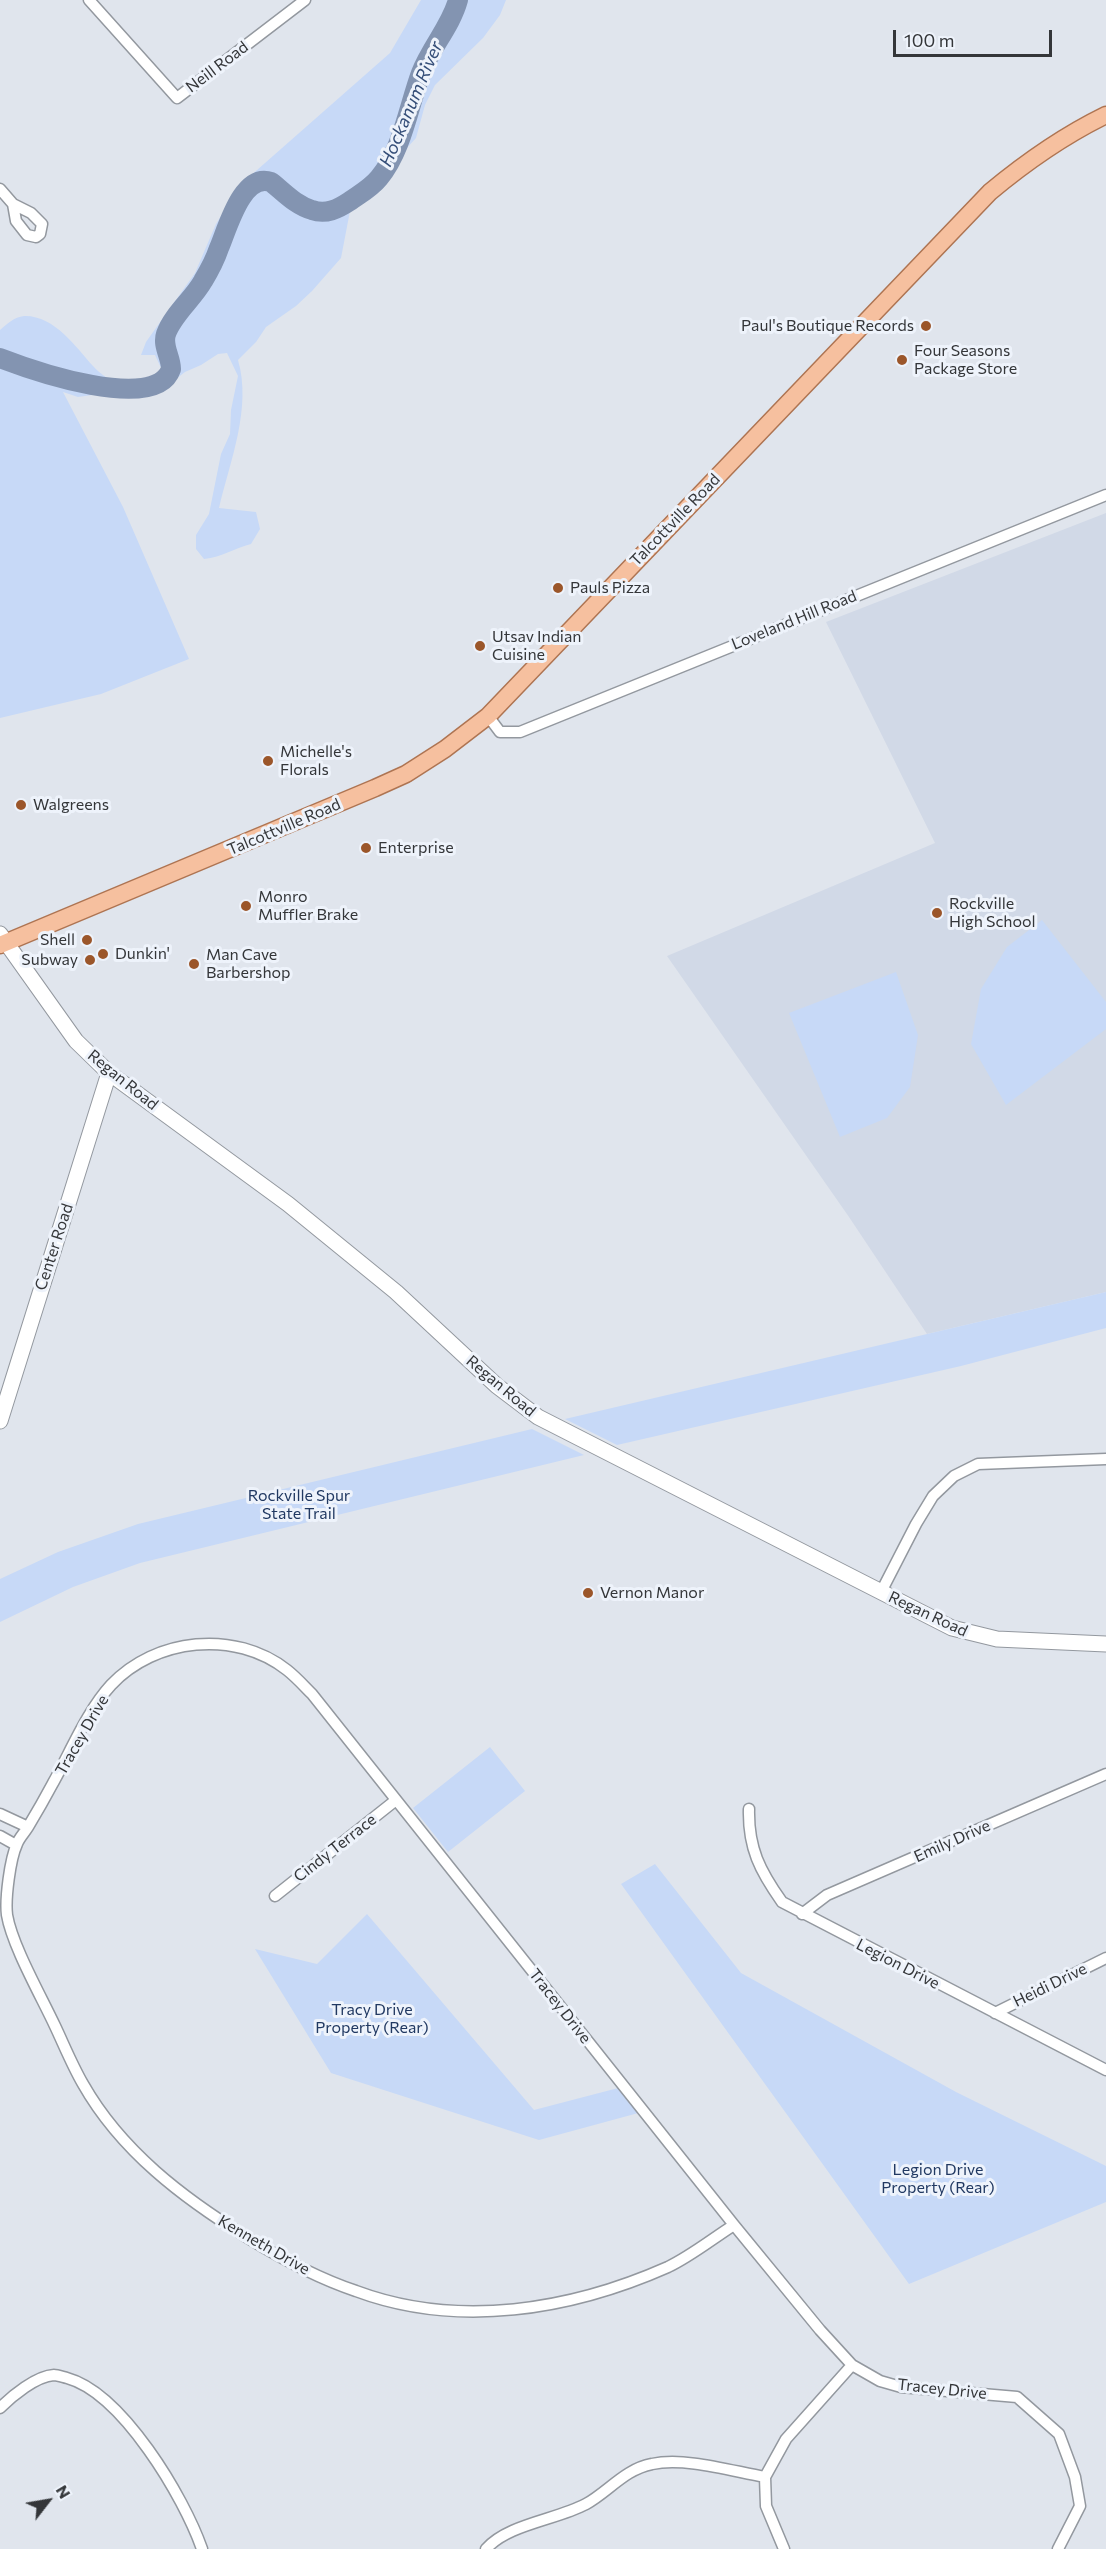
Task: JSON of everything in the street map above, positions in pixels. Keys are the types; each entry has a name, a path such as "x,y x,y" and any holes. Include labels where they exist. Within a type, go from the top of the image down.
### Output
{"main road":[{"name":"Talcottville Road","path":"2,941 375,788 406,774 444,749 488,716 990,192 1029,160 1080,128 1106,115"}],"street":[{"name":"Neill Road","path":"89,0 177,98 304,0"},
{"path":"0,189 13,204"},
{"name":"Loveland Hill Road","path":"488,716 500,732 520,732 1106,495"},
{"name":"Regan Road","path":"2,941 76,1041 109,1073 288,1204 396,1292 497,1386 538,1417 952,1628 979,1636 1106,1644"},
{"name":"Center Road","path":"0,1421 109,1073"},
{"path":"881,1592 933,1496 954,1476 978,1464 1106,1459"},
{"name":"Tracey Drive","path":"16,1845 97,1705 112,1684 135,1666 160,1652 191,1644 239,1646 285,1669 312,1694 734,2224 820,2330 852,2365 880,2381 902,2387 1017,2397 1059,2434 1075,2477 1080,2506 1058,2549"},
{"name":"Emily Drive","path":"802,1914 827,1895 1106,1774"},
{"name":"Cindy Terrace","path":"275,1896 396,1800"},
{"name":"Legion Drive","path":"749,1809 748,1833 763,1875 782,1902 1106,2070"},
{"path":"0,1814 28,1827"},
{"path":"0,1836 16,1845"},
{"name":"Kenneth Drive","path":"16,1845 8,1885 7,1914 16,1942 83,2084 105,2117 140,2158 184,2196 291,2264 358,2292 432,2310 489,2312 546,2306 610,2288 669,2266 734,2224"},
{"name":"Heidi Drive","path":"995,2013 1106,1958"},
{"path":"784,2549 766,2506 765,2477 786,2439 852,2365"},
{"path":"0,2408 20,2389 54,2375 77,2381 114,2407 161,2467 195,2527 202,2549"},
{"path":"486,2549 504,2535 586,2504 625,2475 650,2464 675,2461 765,2477"}],"shaded area":[{"name":"Rockville High School","path":"1106,513 1106,1292 927,1334 849,1217 667,956 935,843 826,622"}],"green space":[{"path":"421,0 506,0 500,15 483,38 435,85 425,105 416,138 350,211 341,258 296,306 266,327 256,342 238,360 242,378 241,416 219,508 256,512 260,529 251,544 204,559 196,549 196,535 209,514 221,454 230,434 231,410 238,376 227,353 218,354 185,372 163,389 145,394 115,396 99,394 78,397 63,392 123,507 189,659 101,694 0,718 0,330 17,318 35,317 55,326 95,369 115,384 153,379 162,370 155,355 141,355 146,342 195,273 216,224 240,185 390,53"},
{"path":"1042,920 1106,1002 1106,1029 1006,1105 971,1044 981,989 1007,947"},
{"path":"896,972 918,1035 910,1087 887,1118 840,1137 789,1013"},
{"path":"1106,1292 1106,1328 961,1366 617,1445 565,1419"},
{"name":"Rockville Spur State Trail","path":"532,1429 584,1455 140,1563 73,1587 0,1622 0,1579 58,1552 138,1524"},
{"path":"490,1747 525,1791 448,1852 413,1808"},
{"name":"Legion Drive Property (Rear)","path":"655,1864 741,1973 956,2092 1106,2166 1106,2202 909,2284 621,1884"},
{"name":"Tracy Drive Property (Rear)","path":"367,1914 534,2110 622,2087 642,2112 539,2140 331,2073 255,1949 317,1964"}],"waterway":[{"name":"Hockanum River","path":"0,358 64,379 92,385 142,388 161,382 171,369 165,343 169,327 199,288 216,257 237,204 244,194 261,181 271,182 300,205 322,212 341,206 372,185 394,155 421,73 451,19 458,0"}],"place":[{"name":"Paul's Boutique Records","path":"926,326"},
{"name":"Four Seasons Package Store","path":"902,360"},
{"name":"Pauls Pizza","path":"558,588"},
{"name":"Utsav Indian Cuisine","path":"480,646"},
{"name":"Michelle's Florals","path":"268,761"},
{"name":"Walgreens","path":"21,805"},
{"name":"Enterprise","path":"366,848"},
{"name":"Monro Muffler Brake","path":"246,906"},
{"name":"Rockville High School","path":"937,913"},
{"name":"Shell","path":"87,940"},
{"name":"Dunkin'","path":"103,954"},
{"name":"Subway","path":"90,960"},
{"name":"Man Cave Barbershop","path":"194,964"},
{"name":"Vernon Manor","path":"588,1593"}]}
